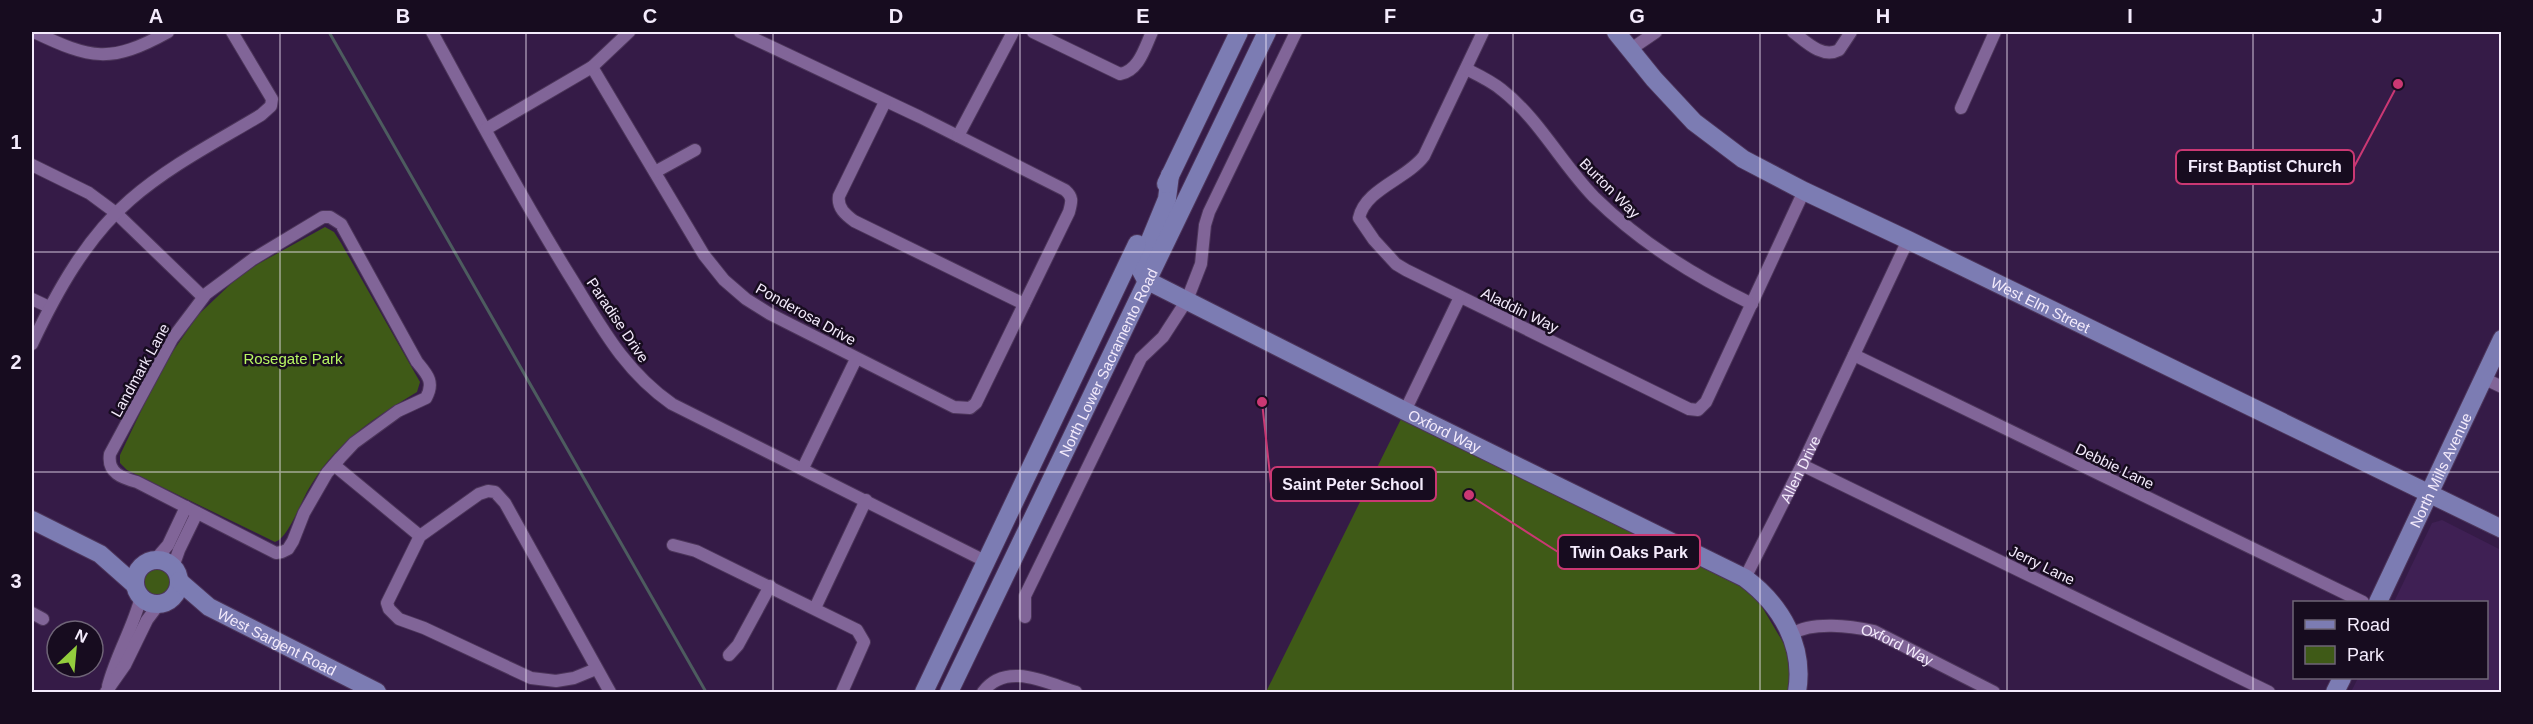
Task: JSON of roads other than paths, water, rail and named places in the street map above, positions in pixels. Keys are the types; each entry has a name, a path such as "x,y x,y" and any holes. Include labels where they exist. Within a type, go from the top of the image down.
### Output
{"street":[{"path":"34,32 76,51 104,55 133,50 168,32"},
{"path":"32,344 49,307 69,275 116,213 171,169 261,115 271,106 272,99 232,32"},
{"name":"Paradise Drive","path":"432,32 553,249 609,340 648,387 672,404 985,561"},
{"path":"486,129 592,67 629,32"},
{"path":"740,32 958,136 1071,195 1072,202 1024,304 855,222 844,213 838,201 839,196 885,102"},
{"path":"958,136 1012,32"},
{"path":"1033,32 1120,74 1129,72 1135,67 1152,32"},
{"name":"North Lower Sacramento Road","path":"924,693 1239,32"},
{"name":"North Lower Sacramento Road","path":"949,693 1267,32"},
{"path":"1025,616 1025,596 1140,358 1163,337 1187,300 1201,264 1205,225 1209,212 1296,32"},
{"path":"1466,69 1483,32"},
{"name":"West Elm Street","path":"1616,32 1654,79 1694,122 1743,159 1804,191 2502,529"},
{"path":"1630,49 1656,32"},
{"path":"1793,32 1828,54 1839,50 1851,32"},
{"path":"1961,108 1995,32"},
{"name":"Ponderosa Drive","path":"592,67 704,255 724,280 746,299 770,314 856,359 954,407 963,409 973,406 1024,304"},
{"name":"Aladdin Way","path":"1466,69 1419,162 1369,199 1361,208 1360,221 1396,264 1689,409 1703,406 1706,402 1752,304"},
{"name":"Burton Way","path":"1466,69 1501,89 1518,105 1573,173 1633,232 1683,268 1752,304"},
{"path":"655,172 695,150"},
{"path":"32,165 88,193 116,213 203,297"},
{"path":"1146,280 1139,267 1167,199 1170,175"},
{"path":"1752,304 1804,191"},
{"name":"Landmark Lane","path":"191,510 138,482 119,475 111,468 110,454 161,358 203,297 253,259 317,219 330,217 341,224 417,362 429,377 430,391 426,398 398,411 354,443 334,465"},
{"name":"Allen Drive","path":"1745,578 1803,465 1908,240"},
{"name":"Oxford Way","path":"1146,280 1405,411 1745,578"},
{"path":"1405,411 1460,297"},
{"path":"32,299 49,307"},
{"name":"North Mills Avenue","path":"2379,601 2502,339"},
{"name":"Debbie Lane","path":"1854,355 2359,601"},
{"path":"803,468 856,359"},
{"path":"2483,378 2502,387"},
{"path":"191,510 276,553 282,552 293,541 304,513 334,465 420,536"},
{"name":"Jerry Lane","path":"1803,465 2269,693"},
{"path":"597,669 565,680 543,681 531,678 424,628 399,619 389,609 390,596 420,536 479,494 488,491 495,492 505,503 597,669 610,693"},
{"path":"814,608 866,500"},
{"path":"106,693 125,665 147,620 151,596 137,572 168,545 191,510"},
{"path":"106,693 114,661 136,616 151,596 178,588 176,574 179,550 191,510"},
{"name":"West Sargent Road","path":"32,520 100,554 151,596 209,607 377,693"},
{"path":"673,545 696,551 857,630 864,642 842,693"},
{"name":"West Sargent Road","path":"100,554 150,561"},
{"path":"150,561 162,560 176,574"},
{"path":"985,561 996,576 989,609"},
{"name":"West Sargent Road","path":"176,574 209,607"},
{"path":"1745,578 1767,597 1783,617 1792,634 1797,657 1797,693"},
{"path":"729,655 738,645 770,586"},
{"name":"Oxford Way","path":"1792,634 1826,626 1852,626 1874,631 1994,693"},
{"path":"983,693 999,678 1010,675 1024,676 1077,693"},
{"path":"2335,693 2342,679"}],"waterway":[{"path":"329,32 706,692"}],"place":[{"name":"First Baptist Church","path":"2398,84"},
{"name":"Saint Peter School","path":"1262,402"},
{"name":"Twin Oaks Park","path":"1469,495"}],"park label":[{"name":"Rosegate Park","path":"293,358"}]}
